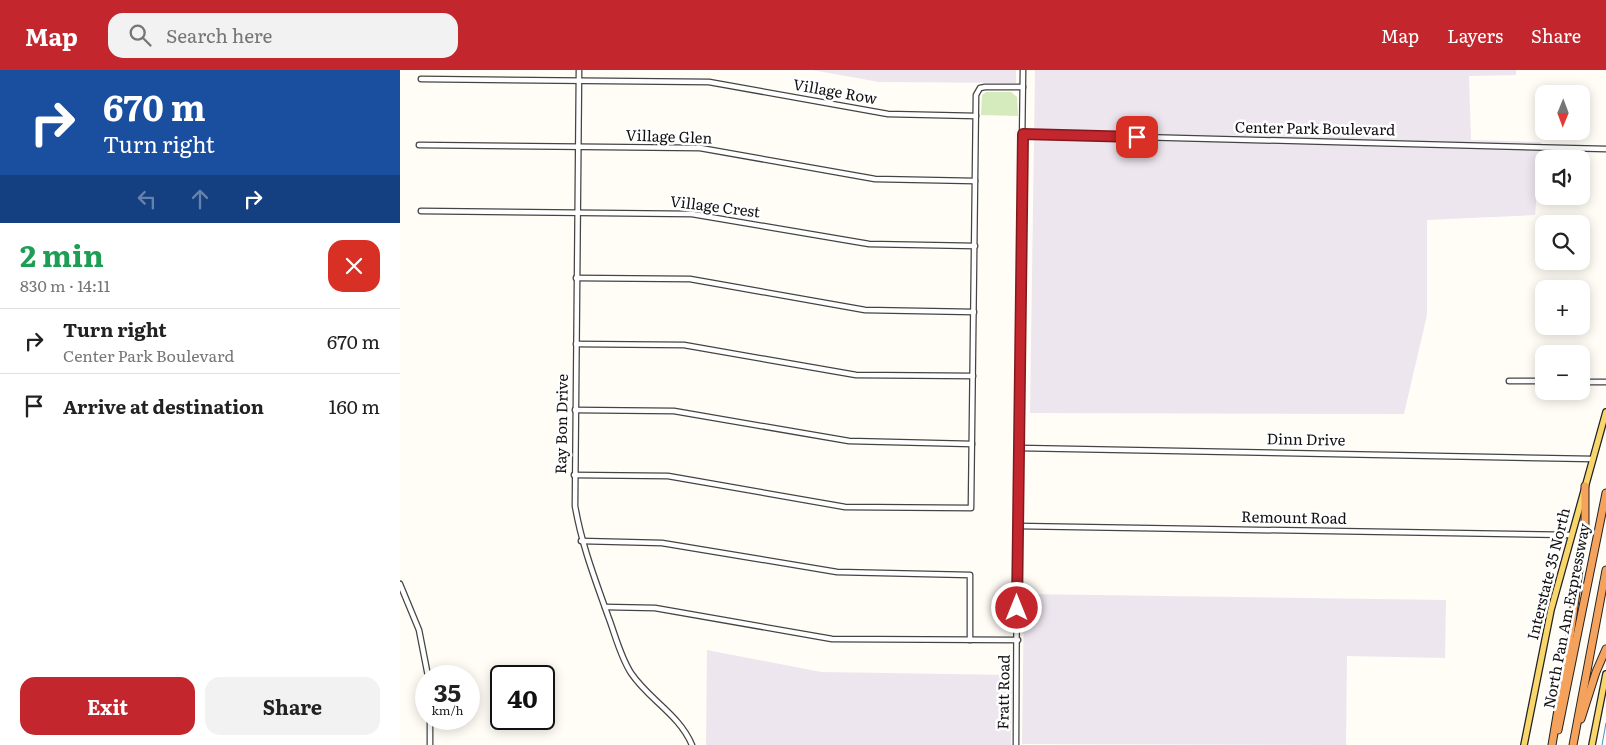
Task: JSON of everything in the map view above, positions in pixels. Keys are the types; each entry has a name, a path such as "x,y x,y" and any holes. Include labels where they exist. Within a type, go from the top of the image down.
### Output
{"highway":[{"path":"1554,745 1585,525 1585,486"},
{"name":"North Pan Am Expressway","path":"1554,745 1606,493"},
{"name":"North Pan Am Expressway","path":"1574,742 1606,570"},
{"path":"1574,742 1596,672 1606,649"}],"main road":[{"name":"Interstate 35 North","path":"1524,745 1551,610 1570,535 1606,412"},
{"path":"1592,745 1606,674"}],"street":[{"name":"Ray Bon Drive","path":"579,70 575,506 581,541 630,672 649,694 671,713 682,727 692,745"},
{"name":"Fratt Road","path":"1016,745 1023,70"},
{"name":"Village Row","path":"421,79 709,82 888,114 976,116"},
{"path":"574,475 668,476 844,507 971,508 976,96 980,88 1023,87"},
{"name":"Center Park Boulevard","path":"1023,134 1606,149"},
{"name":"Village Glen","path":"419,145 700,148 875,179 976,181"},
{"name":"Village Crest","path":"421,210 692,214 869,244 974,246"},
{"path":"576,278 690,280 865,310 974,312"},
{"path":"576,344 684,345 856,375 973,376"},
{"path":"1509,381 1535,382"},
{"path":"1590,382 1606,382"},
{"path":"575,410 674,411 849,441 972,444"},
{"name":"Dinn Drive","path":"1019,448 1593,459"},
{"name":"Remount Road","path":"1017,526 1570,535"},
{"path":"581,541 662,543 837,572 970,575 970,640"},
{"path":"400,584 420,630 426,665"},
{"path":"605,607 655,608 832,639 1018,640"},
{"path":"430,730 430,745"}],"shaded area":[{"path":"812,70 1016,70 1016,83 879,82"},
{"path":"1035,70 1516,70 1516,75 1469,76 1471,140 1541,142 1540,150 1535,150 1535,215 1427,220 1427,315 1404,414 1030,413"},
{"path":"1024,594 1446,600 1445,658 1347,656 1346,745 1022,744"},
{"path":"707,650 821,672 1012,675 1011,745 706,745"}],"green space":[{"path":"986,92 1011,92 1017,97 1018,116 981,115 982,95"}],"waterway":[{"path":"1602,745 1606,723"}],"route":[{"path":"1017,608 1023,134 1137,137"}]}
